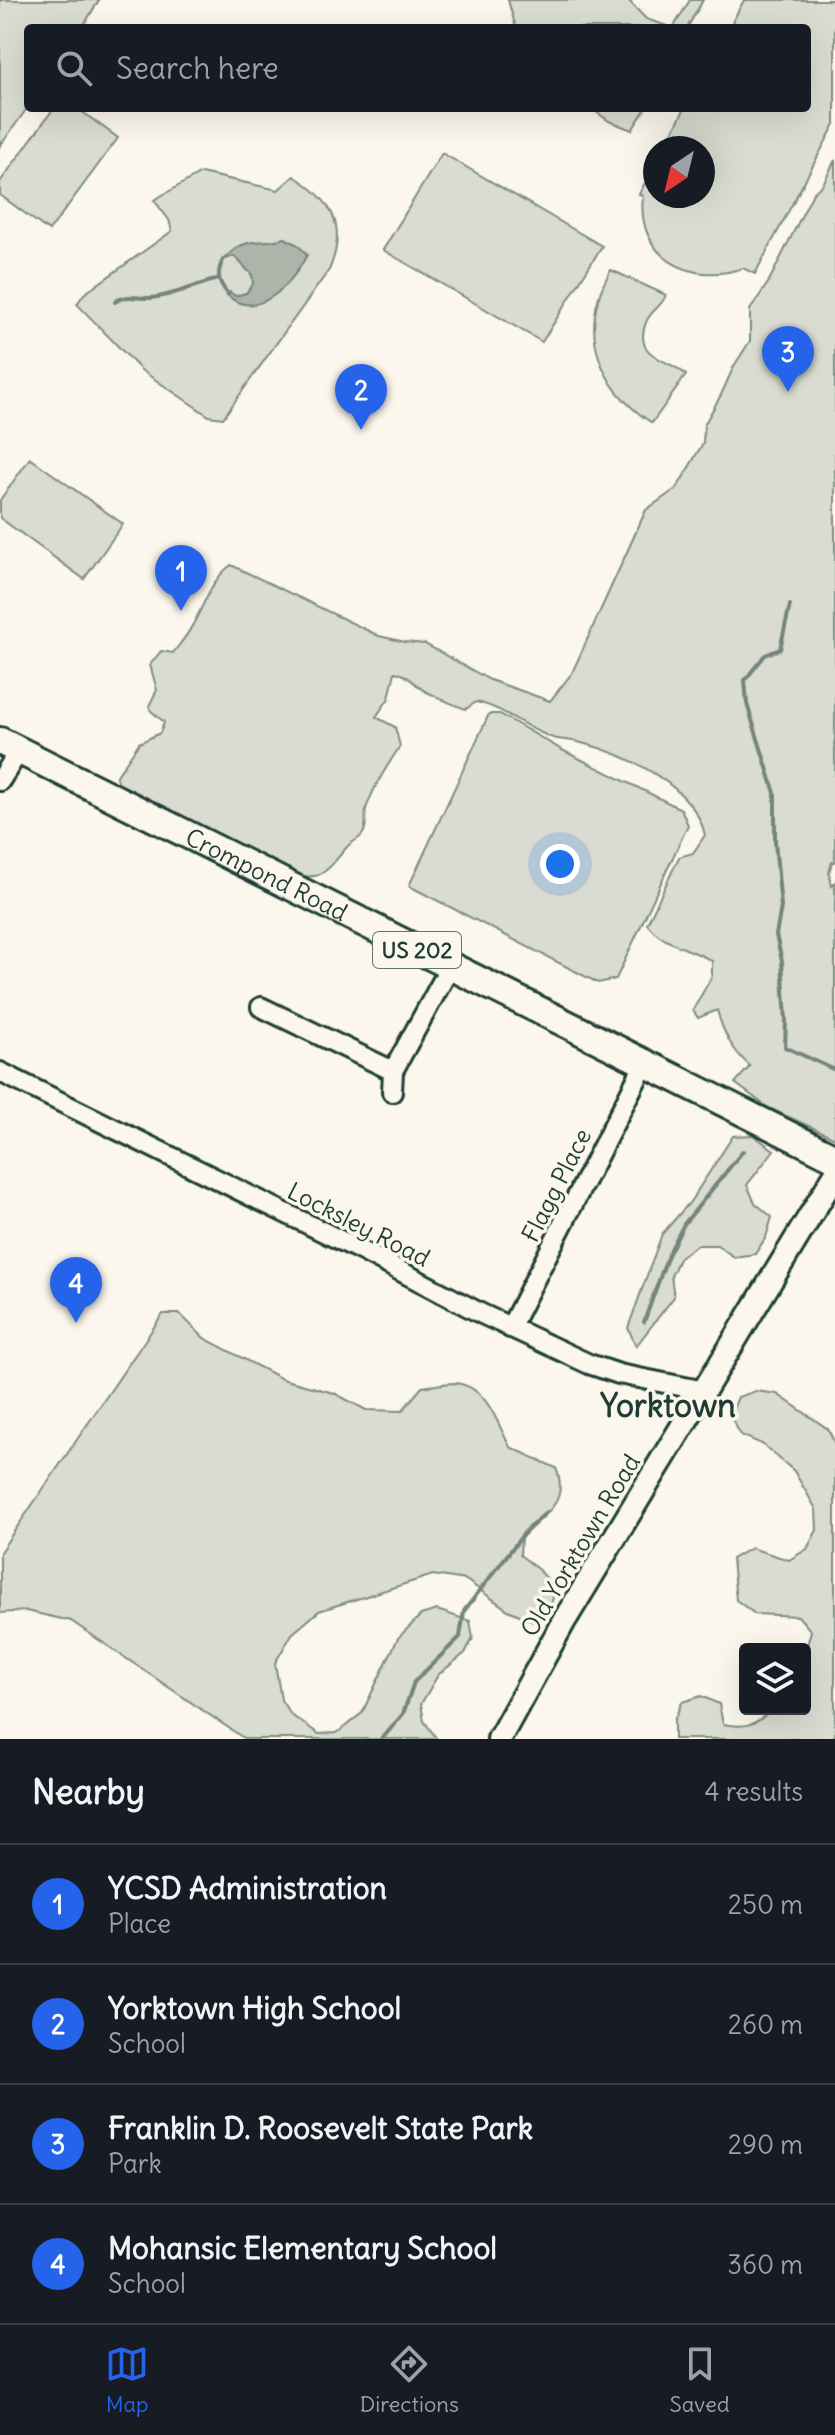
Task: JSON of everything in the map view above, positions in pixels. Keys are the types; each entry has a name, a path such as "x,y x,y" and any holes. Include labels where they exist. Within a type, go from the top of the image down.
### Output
{"highway":[{"name":"Crompond Road","path":"10,746 835,1158"}],"main road":[{"name":"Old Yorktown Road","path":"499,1739 564,1621 835,1175"}],"street":[{"path":"0,781 10,746"},
{"path":"392,1092 393,1071 450,967"},
{"path":"261,1007 393,1071"},
{"name":"Flagg Place","path":"510,1328 644,1065"},
{"name":"Locksley Road","path":"0,1072 362,1251 510,1328 589,1364 619,1374 705,1391"}],"shaded area":[{"path":"0,0 99,0 84,24 24,24 24,112 0,146"},
{"path":"508,0 628,0 646,19 661,24 515,24"},
{"path":"690,0 703,0 689,24 675,24"},
{"path":"744,0 835,0 835,124 755,274 743,268 723,273 704,273 670,262 648,236 643,208 715,208 715,136 670,136 683,112 811,112 811,24 731,24"},
{"path":"51,112 82,112 118,138 49,231 0,195 0,182"},
{"path":"597,112 643,112 632,130"},
{"path":"442,153 602,246 542,342 383,250"},
{"path":"835,160 835,862 832,862 829,873 832,886 835,882 835,1138 767,1107 735,1083 750,1066 729,1041 717,1010 698,1018 693,1010 712,976 712,961 669,942 647,924 679,857 693,853 705,835 687,801 655,774 635,763 596,747 553,738 487,705 476,702 466,709 457,706 424,691 405,675 395,672 389,698 376,717 395,727 400,746 370,798 364,832 328,869 308,877 285,873 120,788 116,777 139,743 160,733 164,722 149,706 157,690 150,665 161,651 173,653 190,630 213,586 231,565 379,636 425,644 490,680 550,701 572,673 646,510 677,488 703,443 704,425 750,341 750,310 768,283 813,193 823,184"},
{"path":"201,173 278,190 294,176 327,205 336,227 335,254 329,270 223,418 209,416 141,370 77,304 84,294 172,231 169,220 154,200"},
{"path":"285,238 298,245 307,255 283,287 262,302 250,304 227,295 230,292 235,296 246,293 253,284 252,275 234,256 223,260 245,244"},
{"path":"611,270 666,295 647,320 644,343 654,356 686,375 652,423 618,392 598,355 595,313"},
{"path":"30,458 123,524 84,579 0,518 0,500"},
{"path":"489,714 500,714 564,751 681,809 688,825 616,979 598,983 409,886"},
{"path":"753,1135 774,1150 747,1185 755,1203 772,1217 766,1237 755,1254 734,1257 717,1245 697,1245 680,1257 671,1276 674,1297 636,1346 628,1328 662,1234 690,1202 733,1136"},
{"path":"163,1314 180,1314 204,1338 282,1379 334,1393 366,1410 402,1411 422,1387 450,1383 465,1385 475,1390 490,1407 510,1447 556,1468 560,1490 557,1499 546,1515 521,1538 520,1555 546,1577 553,1593 547,1612 538,1623 508,1610 466,1580 433,1575 319,1611 292,1634 275,1663 281,1700 291,1715 319,1734 337,1733 362,1713 398,1638 421,1615 437,1610 470,1621 473,1638 465,1653 438,1675 421,1704 424,1721 437,1739 245,1739 71,1621 26,1611 0,1613 0,1552"},
{"path":"756,1391 777,1394 828,1429 835,1444 835,1735 831,1739 674,1739 674,1720 682,1702 701,1696 719,1704 723,1724 744,1725 766,1715 811,1715 811,1643 808,1643 811,1631 798,1616 755,1614 736,1600 732,1559 751,1548 789,1560 807,1549 817,1530 816,1509 794,1471 762,1444 741,1435 730,1416 738,1397"}],"waterway":[{"path":"223,260 219,278 228,294"},
{"path":"115,302 128,297 159,297 219,279"},
{"path":"790,605 780,649 765,655 745,680 747,704 775,793 775,842 781,907 776,935 782,961 785,1047 835,1070"},
{"path":"644,1322 668,1255 684,1224 743,1151"},
{"path":"382,1739 403,1714 414,1682 460,1637 464,1611 528,1528 547,1512"}],"place":[{"name":"Franklin D. Roosevelt State Park","path":"788,392"},
{"name":"Yorktown High School","path":"361,430"},
{"name":"YCSD Administration","path":"181,611"},
{"name":"Mohansic Elementary School","path":"76,1323"}],"district":[{"name":"Yorktown","path":"668,1405"}]}
